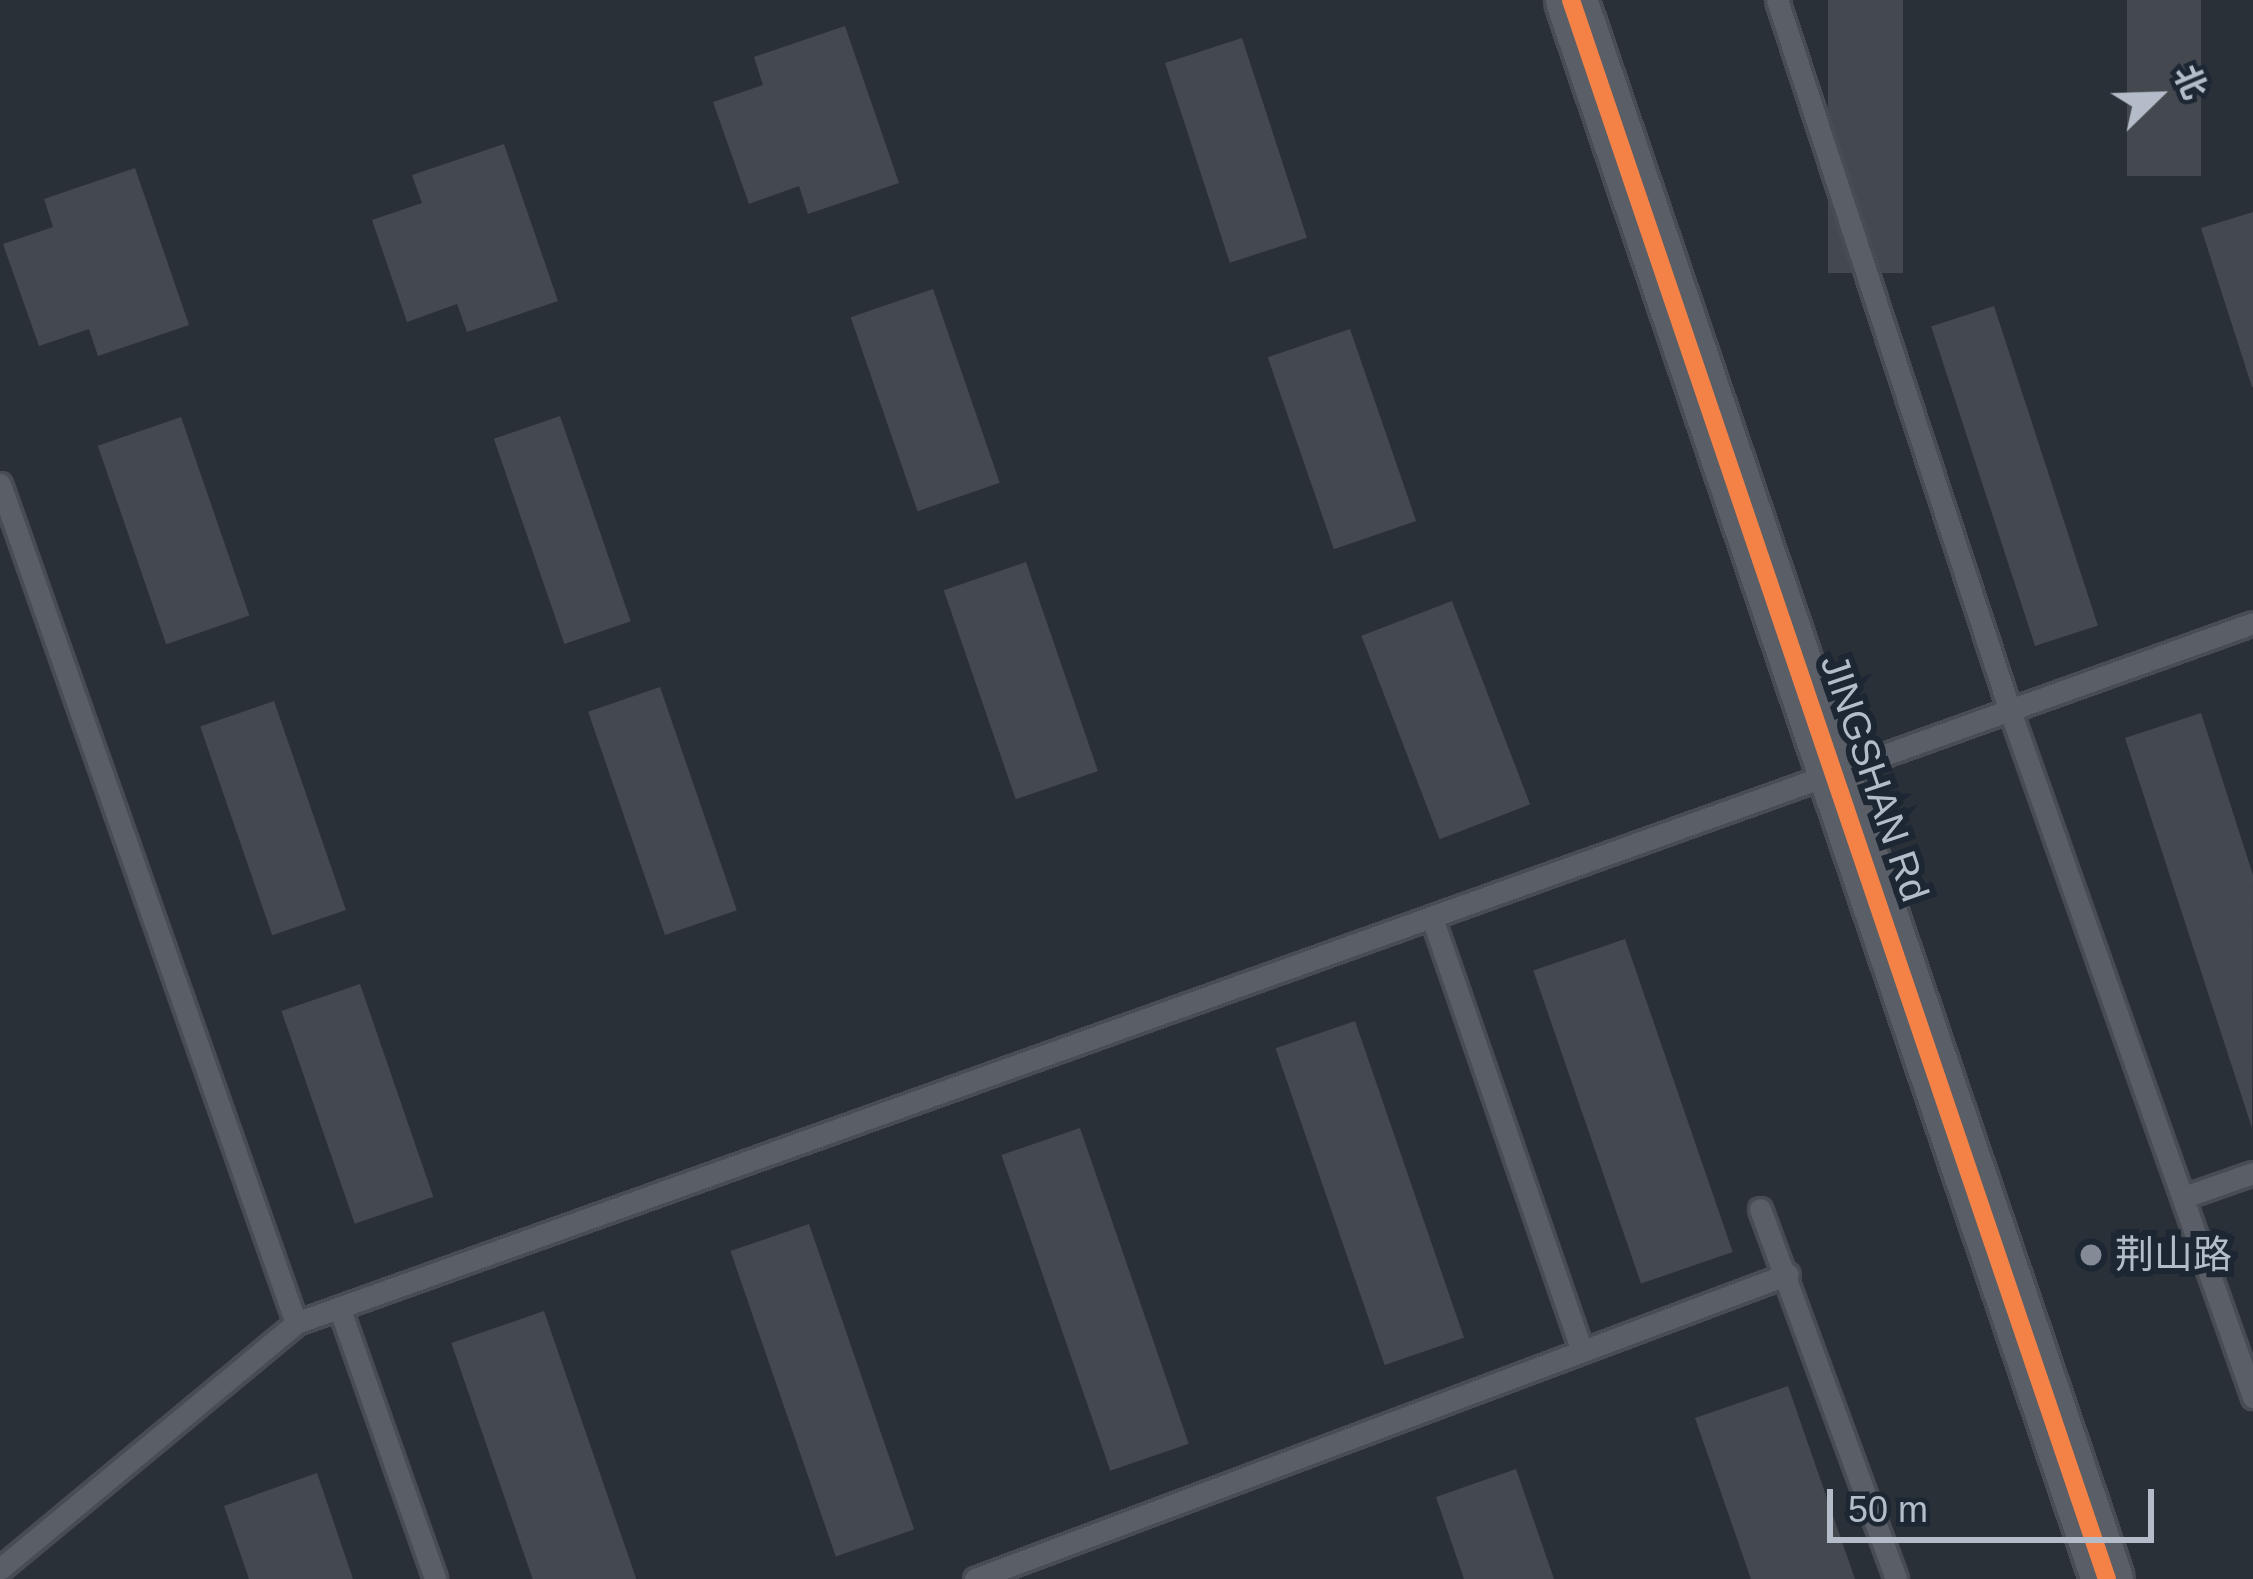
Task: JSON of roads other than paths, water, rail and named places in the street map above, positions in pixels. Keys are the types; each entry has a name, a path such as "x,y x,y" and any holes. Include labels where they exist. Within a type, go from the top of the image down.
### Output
{"street":[{"name":"JINGSHAN Rd","path":"1571,0 1839,772 2107,1579"}],"lane":[{"path":"1778,0 2010,711 2253,1396"},
{"path":"0,484 296,1323"},
{"path":"0,1568 296,1323 2253,623"},
{"path":"1432,918 1582,1351"},
{"path":"2183,1197 2253,1173"},
{"path":"1760,1209 1788,1274 1896,1579"},
{"path":"975,1579 1788,1274"},
{"path":"340,1310 434,1579"}],"place":[{"name":"荆山路","path":"2091,1255"}]}
